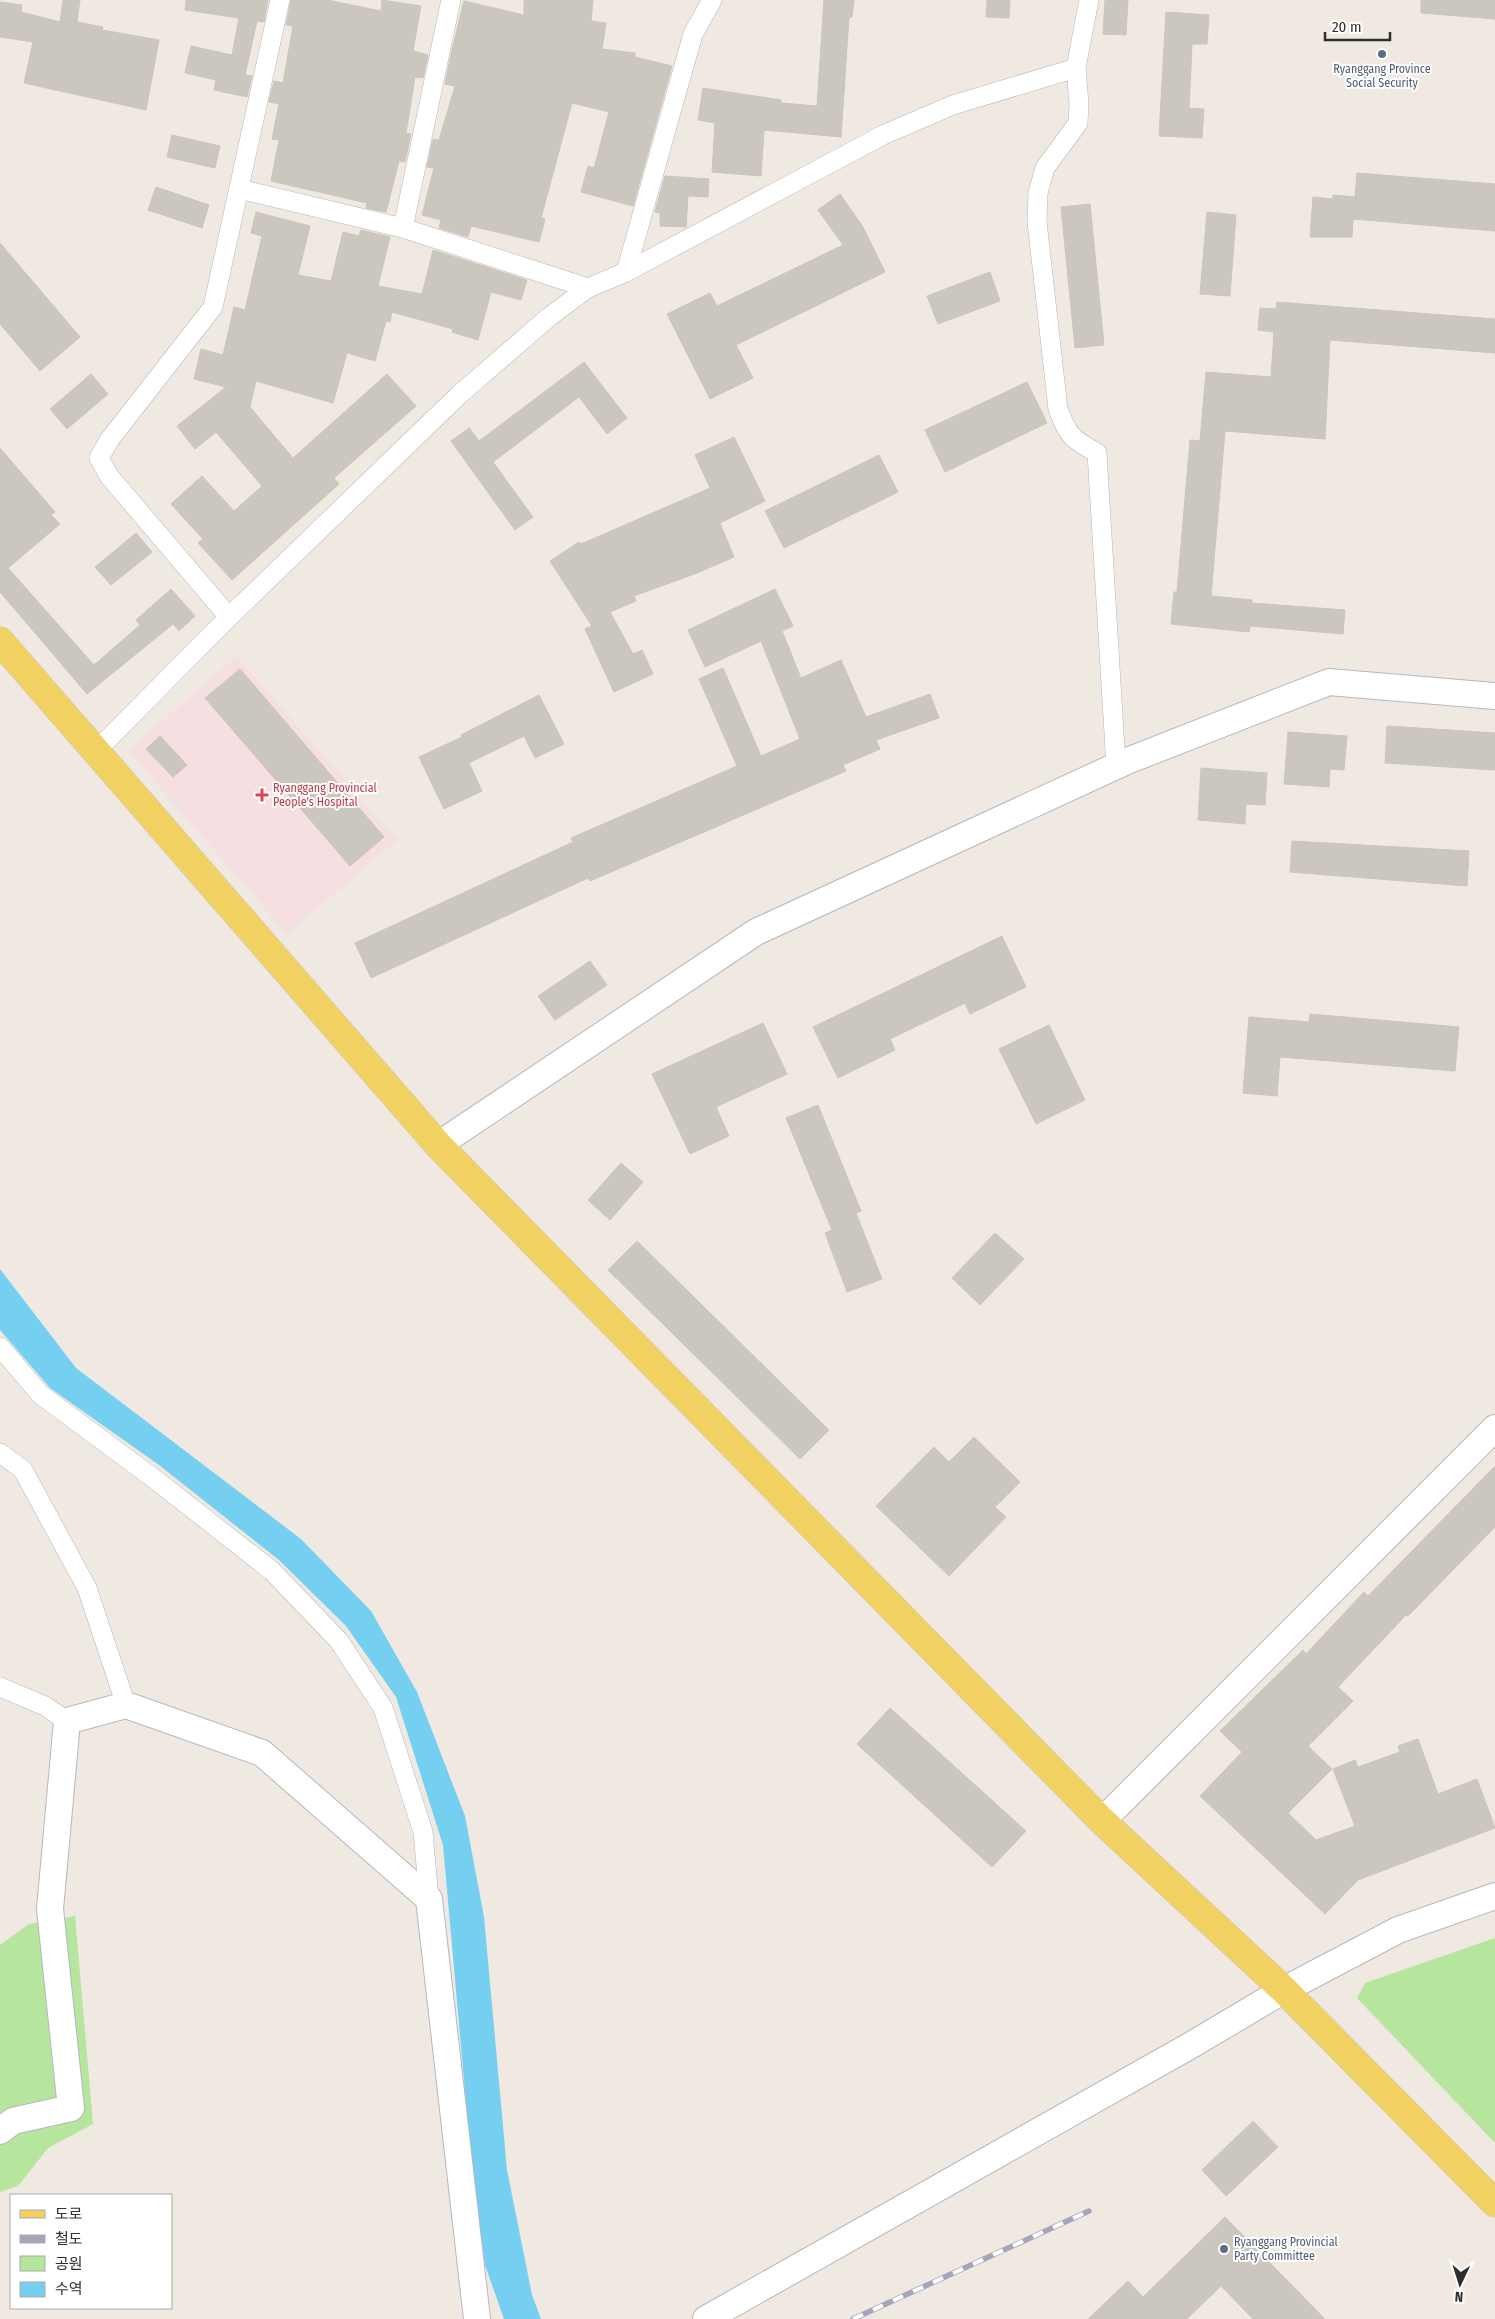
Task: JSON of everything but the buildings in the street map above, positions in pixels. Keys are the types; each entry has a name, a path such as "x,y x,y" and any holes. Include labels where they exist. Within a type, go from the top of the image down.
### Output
{"main road":[{"path":"0,641 438,1145 1102,1821 1284,1990 1495,2203"}],"street":[{"path":"228,616 109,476 99,458 110,439 213,307 280,0"},
{"path":"403,228 451,0"},
{"path":"626,272 693,34 712,0"},
{"path":"1089,0 1076,68 1079,104 1078,124 1045,168 1038,193 1036,222 1058,409 1066,431 1077,442 1096,453 1116,766"},
{"path":"96,751 228,616 460,394 549,317 588,288 626,272 883,135 953,105 1076,68"},
{"path":"239,189 403,228 588,288"},
{"path":"438,1145 756,932 1116,766 1329,682 1495,696"},
{"path":"0,1347 41,1395 152,1477 272,1571 339,1641 383,1708 423,1832 477,2319"},
{"path":"1102,1821 1495,1428"},
{"path":"0,1453 23,1470 87,1588 126,1705"},
{"path":"0,1687 45,1706 67,1721 126,1705 262,1753 429,1899"},
{"path":"4,2126 72,2108 50,1909 67,1721"},
{"path":"706,2319 1284,1990 1398,1930 1495,1896"}],"shaded area":[{"name":"Ryanggang Provincial People's Hospital","path":"237,656 397,840 287,934 128,751"}],"green space":[{"path":"75,1916 93,2124 48,2148 18,2186 0,2192 0,1945 29,1924"},
{"path":"1495,1938 1495,2143 1357,1998 1365,1983"}],"water":[{"path":"0,1269 76,1368 301,1539 371,1611 417,1692 465,1816 484,1917 507,2170 532,2295 541,2319 504,2319 485,2265 471,2158 443,1845 396,1697 346,1626 279,1560 159,1465 50,1388 0,1330"}],"railway":[{"path":"853,2319 1089,2211"}],"place":[{"name":"Ryanggang Province Social Security","path":"1382,54"},
{"name":"Ryanggang Provincial People's Hospital","path":"262,795"},
{"name":"Ryanggang Provincial Party Committee","path":"1224,2249"}]}
